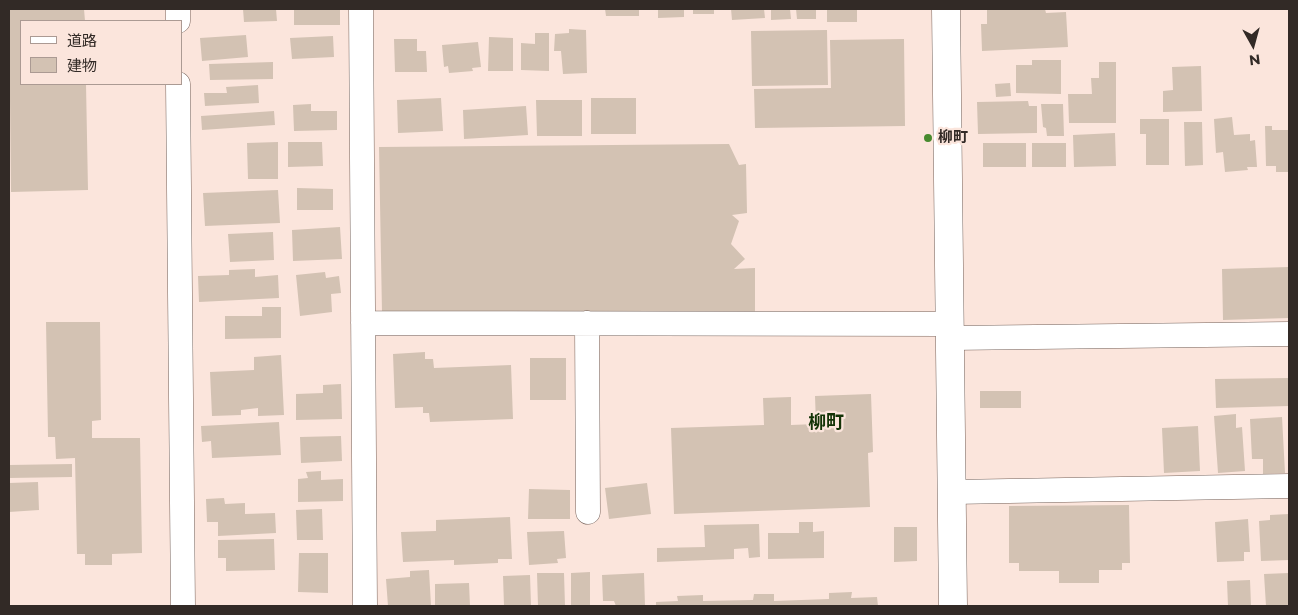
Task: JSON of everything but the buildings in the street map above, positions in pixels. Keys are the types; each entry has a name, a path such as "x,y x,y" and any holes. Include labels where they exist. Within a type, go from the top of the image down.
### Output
{"street":[{"path":"361,9 365,606"},
{"path":"946,9 953,606"},
{"path":"178,85 183,606"},
{"path":"363,323 586,323 950,331 1289,334"},
{"path":"586,323 588,512"},
{"path":"953,492 1289,486"}],"place":[{"name":"柳町","path":"928,138"}],"district":[{"name":"柳町","path":"826,423"}]}
